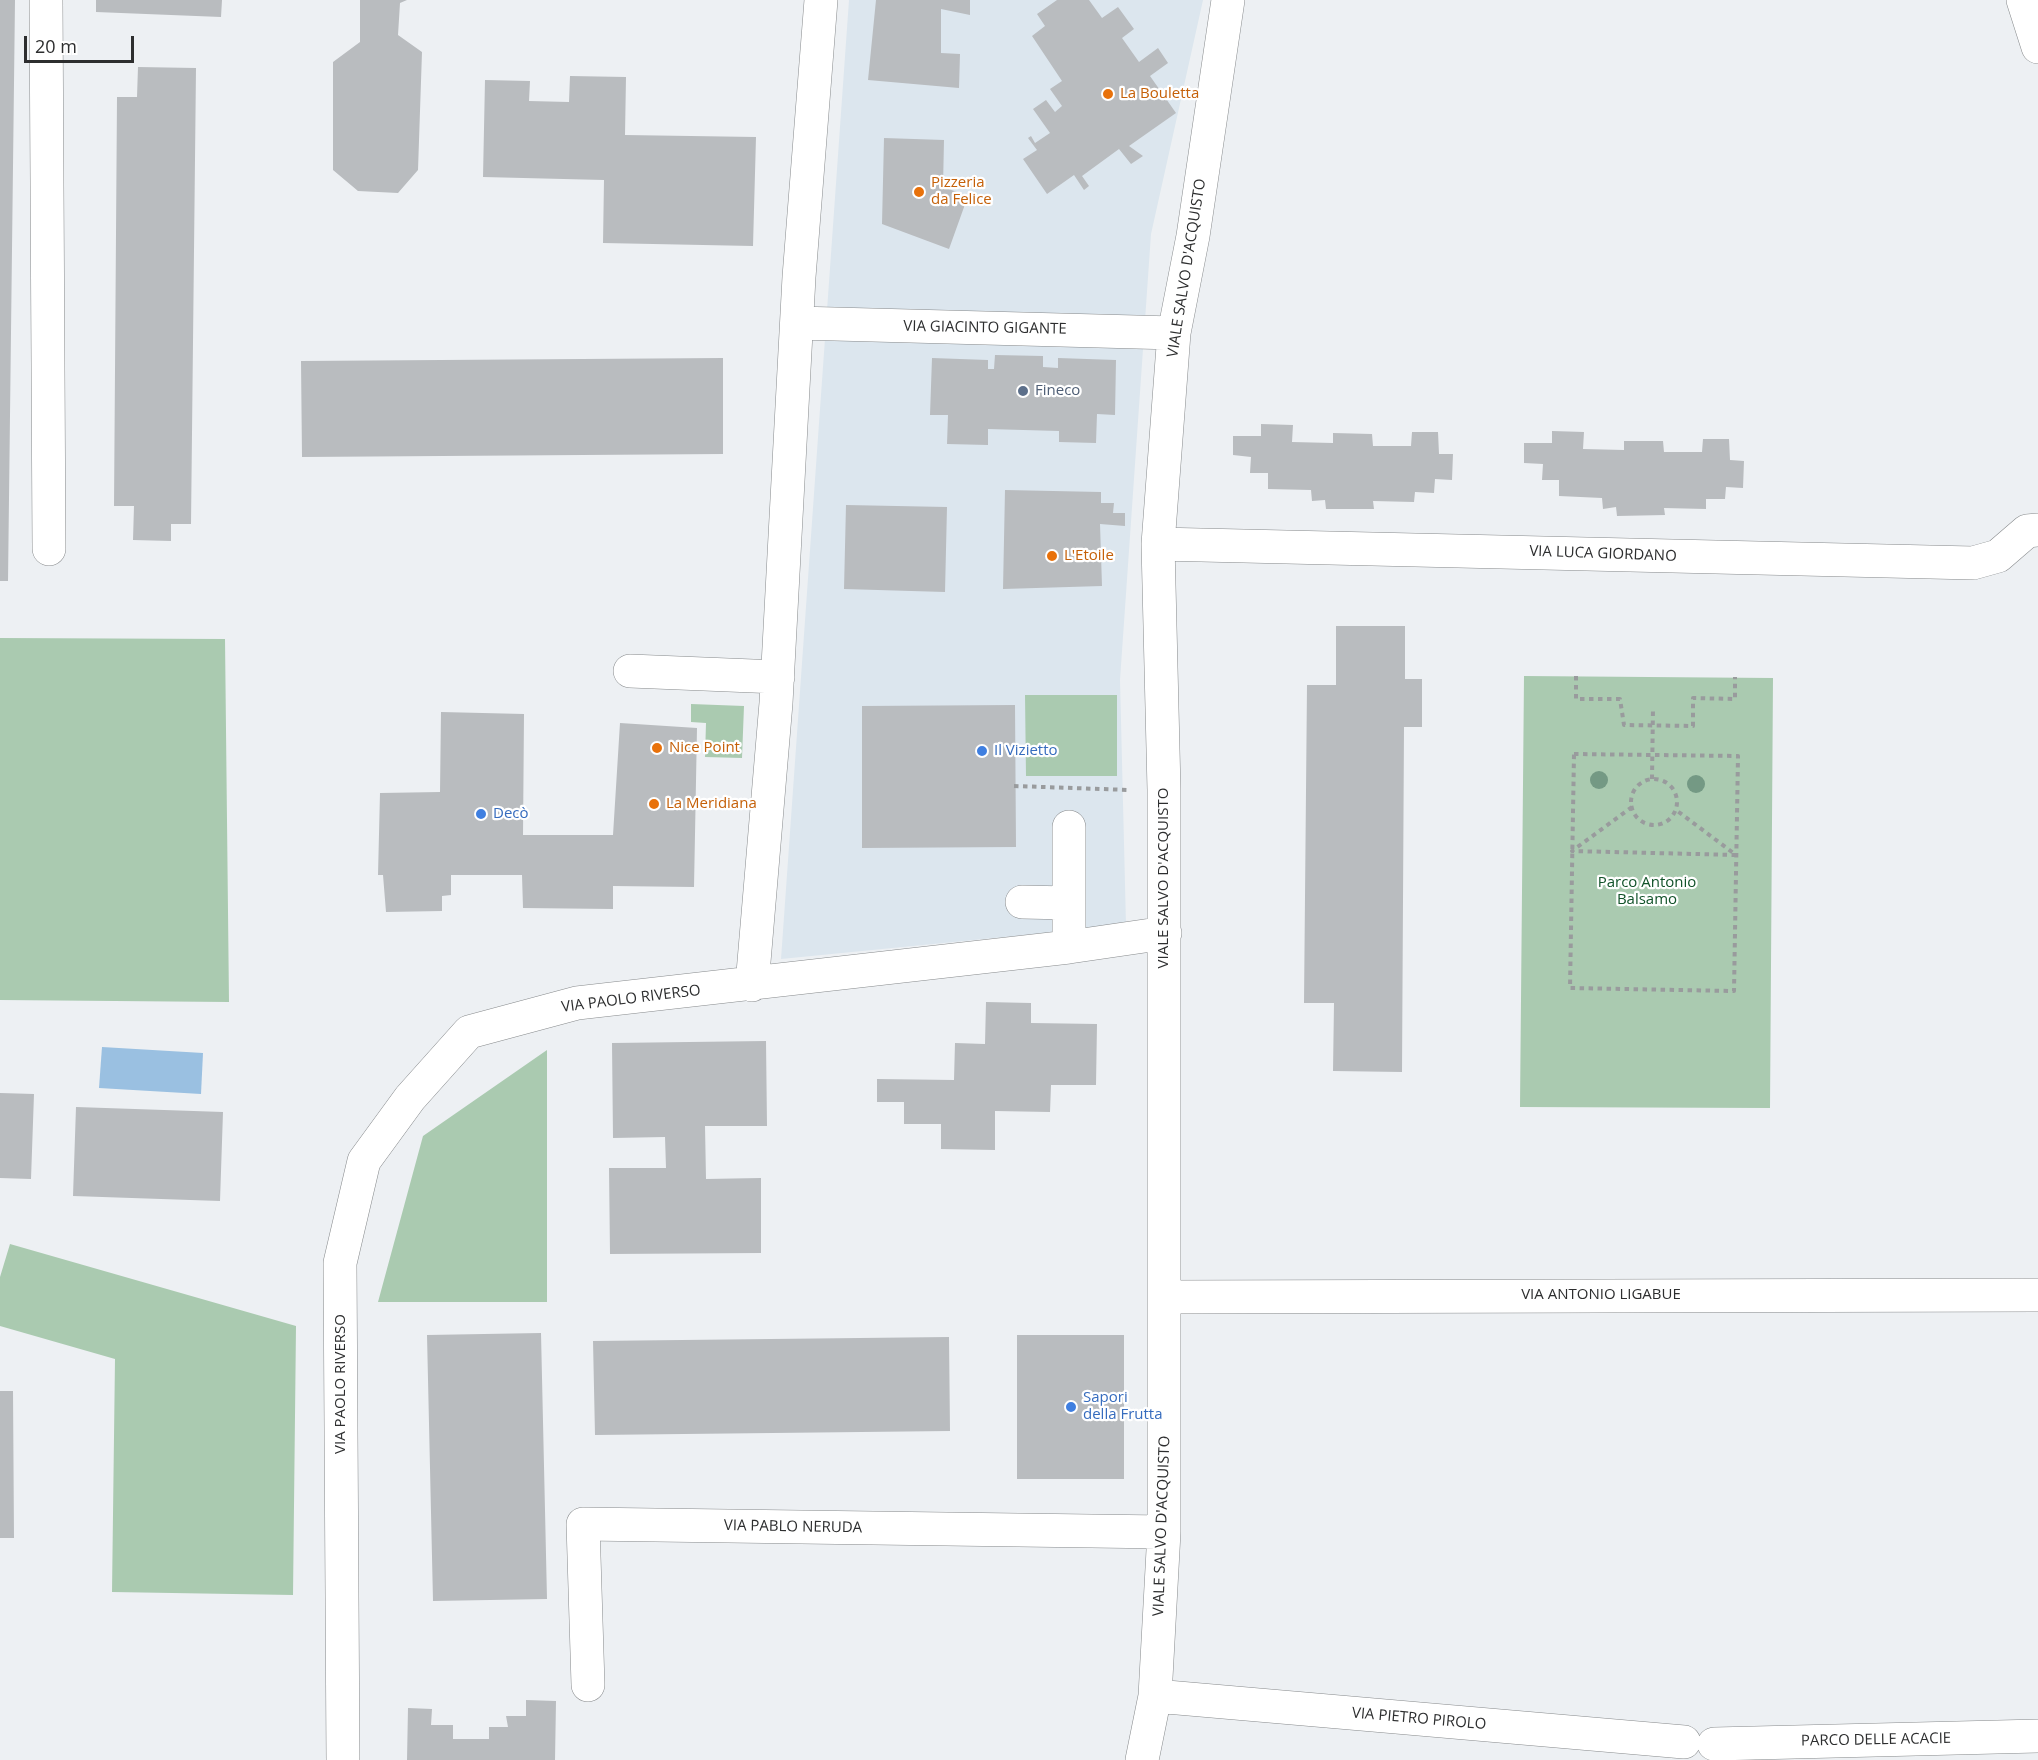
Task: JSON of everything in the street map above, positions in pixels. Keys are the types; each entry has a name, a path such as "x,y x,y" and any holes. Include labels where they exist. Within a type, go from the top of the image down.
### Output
{"street":[{"path":"46,0 49,549"},
{"path":"752,985 778,677 796,323 822,0"},
{"name":"VIALE SALVO D'ACQUISTO","path":"1142,1760 1155,1696 1164,1532 1165,933 1158,544 1174,333 1193,236 1228,0"},
{"path":"2023,0 2038,47"},
{"name":"VIA GIACINTO GIGANTE","path":"796,323 1174,333"},
{"name":"VIA LUCA GIORDANO","path":"1158,544 1973,563 1998,556 2026,531 2038,530"},
{"path":"630,671 778,677"},
{"path":"1068,947 1070,826"},
{"path":"1022,902 1069,903"},
{"name":"VIA PAOLO RIVERSO","path":"343,1760 340,1263 364,1161 410,1098 470,1032 577,1004 1068,947 1165,933"},
{"name":"VIA ANTONIO LIGABUE","path":"1165,1297 2038,1295"},
{"name":"VIA PABLO NERUDA","path":"588,1685 583,1524 1164,1532"},
{"name":"VIA PIETRO PIROLO","path":"1155,1696 1699,1743"},
{"name":"PARCO DELLE ACACIE","path":"1699,1743 2038,1736"}],"path":[{"path":"1576,676 1576,699 1620,699 1624,725 1653,726 1693,726 1694,698 1735,699 1735,677"},
{"path":"1652,779 1653,708"},
{"path":"1574,754 1738,756 1734,991 1569,988 1572,851 1574,754"},
{"path":"1652,779 1660,780 1673,788 1678,803 1667,822 1653,826 1639,820 1632,807 1633,792 1638,786 1652,779"},
{"path":"1014,786 1164,790"},
{"path":"1572,851 1632,807"},
{"path":"1676,810 1736,855"},
{"path":"1572,851 1736,855"}],"shaded area":[{"path":"849,0 1203,0 1151,234 1120,680 1126,925 781,959"}],"green space":[{"path":"0,638 225,639 229,1002 0,1000"},
{"name":"Parco Antonio Balsamo","path":"1524,676 1773,678 1770,1108 1520,1107"},
{"path":"1025,695 1117,695 1117,776 1026,776"},
{"path":"691,704 744,706 742,758 705,757 706,723 691,722"},
{"path":"547,1050 547,1302 378,1302 423,1136"},
{"path":"10,1244 296,1326 293,1595 112,1592 115,1359 0,1326 0,1277"}],"water":[{"path":"102,1047 203,1053 201,1094 99,1088"}],"building":[{"path":"0,0 15,0 8,581 0,581"},
{"path":"96,0 222,0 221,17 96,12"},
{"path":"360,0 407,0 400,3 398,35 422,52 418,170 398,193 358,191 333,170 333,62 360,42"},
{"path":"876,0 970,0 970,15 941,9 941,53 960,54 959,88 868,80"},
{"name":"La Bouletta","path":"1057,0 1089,0 1102,18 1118,7 1134,29 1122,38 1139,62 1158,48 1168,63 1150,76 1176,113 1129,146 1143,156 1131,164 1119,149 1082,176 1089,186 1084,190 1074,175 1047,194 1023,159 1037,150 1028,138 1031,136 1035,143 1050,133 1033,109 1046,100 1055,112 1062,106 1050,89 1062,81 1032,36 1045,26 1037,14"},
{"path":"138,67 196,68 191,524 171,524 171,541 133,540 134,506 114,506 117,97 137,97"},
{"path":"570,76 626,77 625,135 756,137 753,246 603,243 604,180 483,177 485,80 530,81 529,101 569,102"},
{"name":"Pizzeria da Felice","path":"884,138 944,140 943,187 968,196 949,249 882,224"},
{"name":"Fineco","path":"995,355 1043,356 1043,367 1058,368 1058,358 1116,360 1115,415 1097,414 1096,443 1059,442 1059,431 988,429 988,445 947,444 948,415 930,415 932,358 988,360 988,369 994,369"},
{"path":"723,358 723,454 302,457 301,361"},
{"path":"1261,424 1293,425 1292,442 1333,443 1333,433 1372,434 1373,446 1411,446 1412,432 1438,432 1439,454 1453,454 1452,480 1435,479 1434,493 1415,492 1414,502 1373,501 1374,509 1326,509 1325,500 1312,501 1311,490 1268,489 1268,473 1250,473 1251,457 1233,455 1233,436 1261,436"},
{"path":"1552,431 1584,432 1583,449 1624,450 1624,441 1663,441 1664,452 1702,452 1703,439 1729,439 1730,460 1744,461 1743,488 1726,487 1725,499 1706,499 1706,509 1664,508 1665,515 1617,516 1616,507 1603,509 1602,498 1559,496 1559,480 1542,480 1543,464 1524,463 1524,443 1552,443"},
{"name":"L'Etoile","path":"1005,490 1101,492 1101,503 1114,503 1113,513 1125,513 1125,526 1100,524 1102,586 1003,589"},
{"path":"846,505 947,507 945,592 844,589"},
{"path":"1336,626 1405,626 1405,679 1422,679 1422,727 1404,727 1402,1072 1333,1071 1334,1003 1304,1003 1307,685 1336,685"},
{"path":"1015,705 1016,847 862,848 862,706"},
{"path":"441,712 524,714 523,835 613,835 620,723 697,728 694,887 613,886 613,909 523,908 522,875 451,875 451,895 442,896 442,911 386,912 383,875 378,875 380,793 440,792"},
{"path":"986,1002 1031,1003 1031,1023 1097,1024 1096,1085 1051,1085 1050,1112 995,1111 995,1150 941,1149 941,1124 904,1124 904,1102 877,1102 877,1079 954,1080 955,1043 985,1044"},
{"path":"766,1041 767,1126 705,1126 706,1179 761,1178 761,1253 610,1254 609,1168 666,1168 665,1137 613,1138 612,1043"},
{"path":"0,1093 34,1094 31,1179 0,1178"},
{"path":"76,1107 223,1112 220,1201 73,1196"},
{"path":"541,1333 547,1599 433,1601 427,1335"},
{"name":"Sapori della Frutta","path":"1017,1335 1124,1335 1124,1479 1017,1479"},
{"path":"949,1337 950,1431 595,1435 593,1341"},
{"path":"0,1391 13,1391 14,1538 0,1538"},
{"path":"526,1700 556,1701 555,1760 407,1760 408,1708 432,1709 431,1725 453,1725 453,1739 489,1739 489,1727 508,1727 506,1716 526,1716"}],"place":[{"name":"La Bouletta","path":"1108,94"},
{"name":"Pizzeria da Felice","path":"919,192"},
{"name":"Fineco","path":"1023,391"},
{"name":"L'Etoile","path":"1052,556"},
{"name":"Nice Point","path":"657,748"},
{"name":"Il Vizietto","path":"982,751"},
{"name":"La Meridiana","path":"654,804"},
{"name":"Decò","path":"481,814"},
{"name":"Sapori della Frutta","path":"1071,1407"}]}
